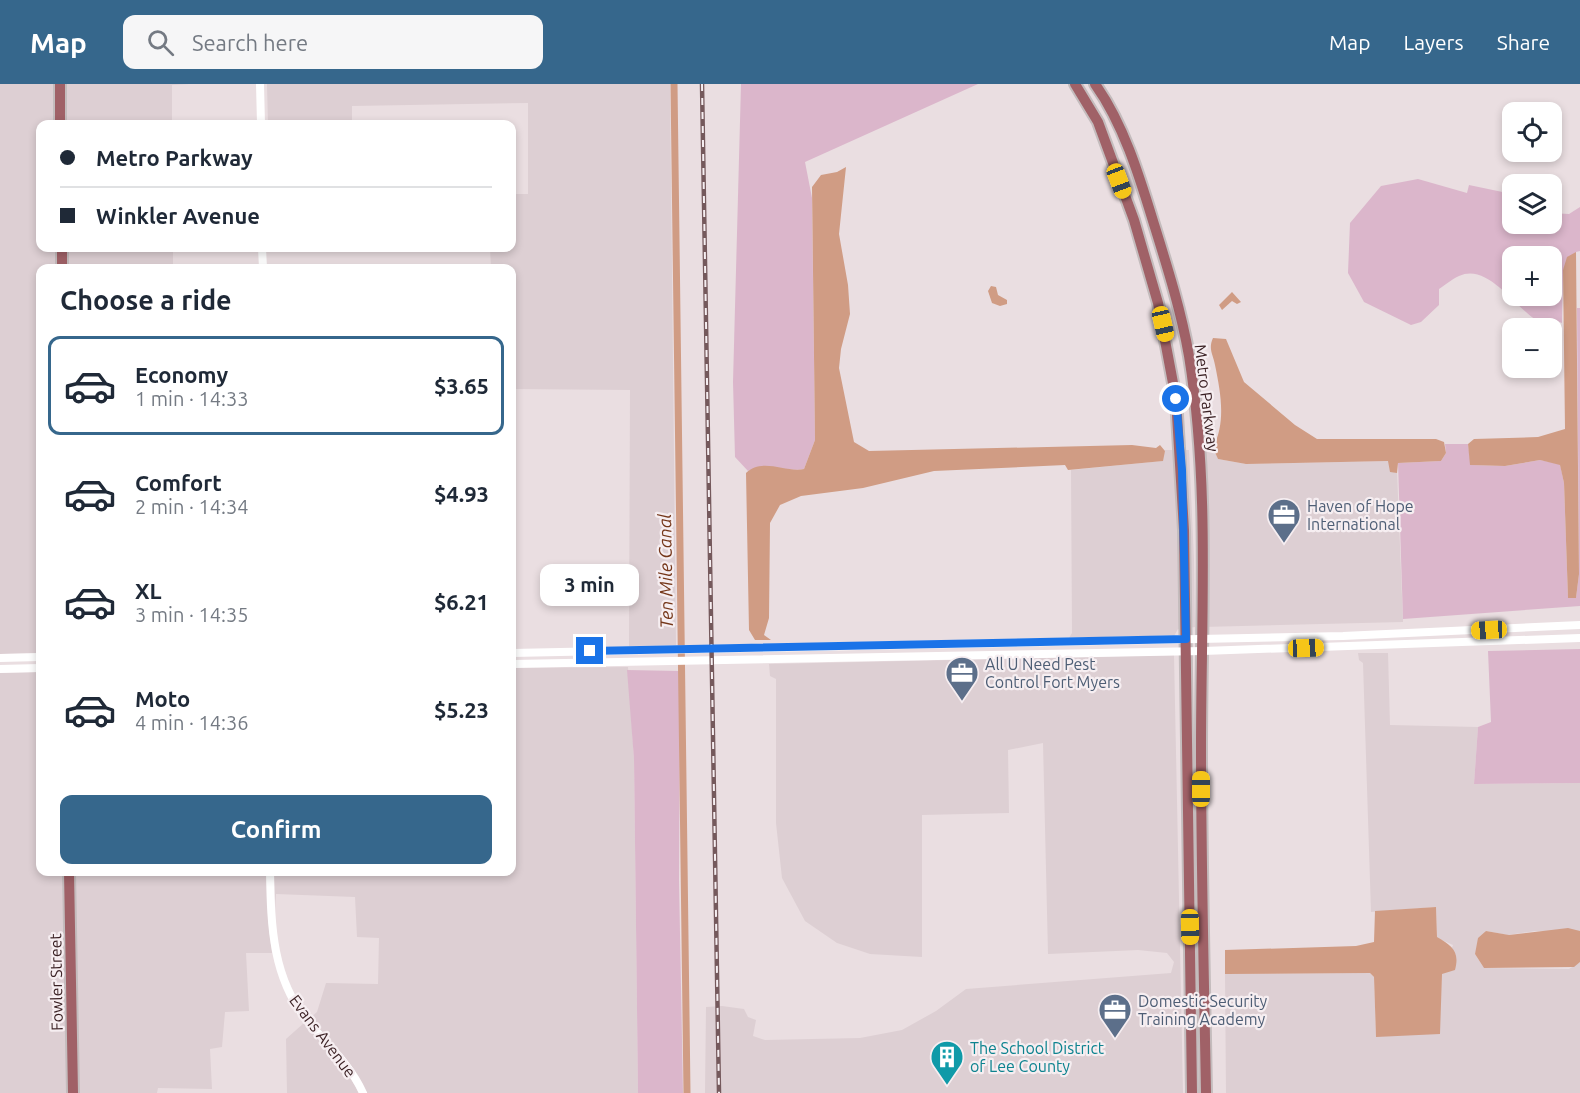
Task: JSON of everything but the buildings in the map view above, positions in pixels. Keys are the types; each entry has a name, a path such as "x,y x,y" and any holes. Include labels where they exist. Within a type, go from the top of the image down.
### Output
{"main road":[{"path":"60,84 60,120"},
{"name":"Metro Parkway","path":"1075,84 1098,122 1134,220 1166,338 1181,447 1192,1093"},
{"name":"Metro Parkway","path":"1095,84 1110,109 1144,192 1170,271 1188,354 1200,455 1204,639 1201,789 1206,1093"},
{"name":"Fowler Street","path":"69,876 73,1093"}],"street":[{"path":"260,84 261,120"},
{"path":"516,652 1399,635 1580,625"},
{"path":"516,664 1203,651 1580,638"},
{"path":"912,657 916,651 923,648 967,644"},
{"path":"802,660 826,654 834,646"},
{"path":"0,658 36,657"},
{"path":"0,669 36,668"},
{"name":"Evans Avenue","path":"270,876 273,940 283,979 309,1022 349,1068 363,1093"}],"shaded area":[{"path":"0,84 56,84 57,120 36,120 36,252 58,252 59,264 36,264 36,653 0,654"},
{"path":"63,84 189,84 172,85 172,120 64,120"},
{"path":"267,84 670,84 676,645 629,646 630,390 516,389 516,264 491,264 490,252 516,252 516,194 528,194 528,103 352,106 352,120 268,120"},
{"path":"741,84 978,84 805,162 812,198 815,440 804,469 763,467 748,471 735,457 733,382"},
{"path":"846,167 839,234 848,285 850,314 841,349 839,368 854,442 869,451 1132,445 1156,448 1160,445 1165,451 1163,461 1068,470 1065,465 934,471 863,488 801,496 780,505 770,523 769,618 764,635 771,640 755,640 749,630 746,473 759,466 804,469 815,440 812,187 821,175 837,172"},
{"path":"1418,179 1467,193 1469,185 1502,192 1502,234 1562,234 1562,214 1569,214 1580,207 1580,251 1576,252 1563,270 1562,323 1562,318 1534,318 1519,306 1562,306 1562,246 1502,246 1502,290 1480,275 1470,273 1456,277 1439,289 1439,305 1421,322 1411,325 1364,302 1348,273 1350,223 1381,186"},
{"path":"65,252 173,252 173,264 66,264"},
{"path":"1576,252 1579,574 1576,598 1568,598 1564,483 1560,465 1540,460 1505,466 1470,465 1468,444 1474,439 1538,437 1565,429 1563,270 1567,257"},
{"path":"991,286 996,287 998,295 1007,300 1007,304 1000,306 992,303 988,291"},
{"path":"1232,292 1241,302 1237,304 1232,301 1222,310 1219,305"},
{"path":"1577,308 1580,308 1580,606 1403,619 1398,463 1441,461 1446,453 1445,444 1468,444 1471,465 1505,466 1540,460 1560,464 1564,483 1568,598 1576,598 1579,574"},
{"path":"1213,338 1226,339 1244,382 1295,425 1317,439 1436,439 1444,442 1446,453 1441,461 1398,463 1397,473 1390,472 1388,461 1246,464 1218,459 1213,448 1220,428 1221,408 1211,348"},
{"path":"1165,450 1178,450 1182,629 1178,629 1174,636 1069,638 1072,633 1071,470 1162,461"},
{"path":"1185,450 1189,450 1194,559 1195,627 1189,628"},
{"path":"1198,450 1214,450 1218,459 1246,464 1389,461 1397,473 1397,471 1403,622 1202,627"},
{"path":"1580,649 1580,783 1474,784 1478,727 1491,722 1488,651"},
{"path":"1358,653 1388,653 1390,725 1478,727 1474,784 1580,783 1580,931 1535,931 1508,935 1486,931 1475,954 1484,968 1569,969 1580,962 1580,1093 1226,1093 1225,974 1370,973 1374,977 1376,1037 1442,974 1453,945 1437,938 1436,907 1371,912 1363,663 1359,660"},
{"path":"1174,655 1183,1093 705,1093 706,1007 722,1006 744,1009 748,1017 756,1020 753,1036 765,1040 860,1038 902,1030 936,1011 966,989 1171,973 1174,962 1167,953 1138,950 1048,954 1043,743 1008,750 1009,813 922,815 922,957 870,954 837,943 805,921 782,878 776,823 776,679 770,676 769,664"},
{"path":"628,667 634,759 638,1093 367,1093 351,1065 310,1018 317,1012 326,983 378,984 379,938 357,937 355,897 276,894 275,908 274,876 516,876 516,668"},
{"path":"627,670 680,671 679,880 683,1093 638,1093 634,759"},
{"path":"36,672 36,876 66,876 69,1093 0,1093 0,673"},
{"path":"73,876 267,876 268,919 272,953 246,953 249,1011 225,1012 222,1047 210,1049 212,1089 158,1088 157,1093 76,1093"},
{"path":"1436,907 1437,937 1451,946 1456,958 1455,970 1442,974 1440,1034 1376,1037 1374,977 1370,973 1225,974 1225,950 1356,946 1374,942 1375,911"},
{"path":"1568,928 1580,931 1580,962 1574,967 1484,968 1475,954 1478,938 1486,931 1509,935"},
{"path":"304,1023 346,1070 359,1093 287,1093 286,1039"}],"waterway":[{"name":"Ten Mile Canal","path":"674,84 687,1093"}],"railway":[{"path":"702,84 719,1093"}],"place":[{"name":"Haven of Hope International","path":"1284,544"},
{"name":"All U Need Pest Control Fort Myers","path":"962,702"},
{"name":"Domestic Security Training Academy","path":"1115,1039"},
{"name":"The School District of Lee County","path":"947,1086"}],"route":[{"path":"590,651 1186,639 1182,470 1176,399"}]}
